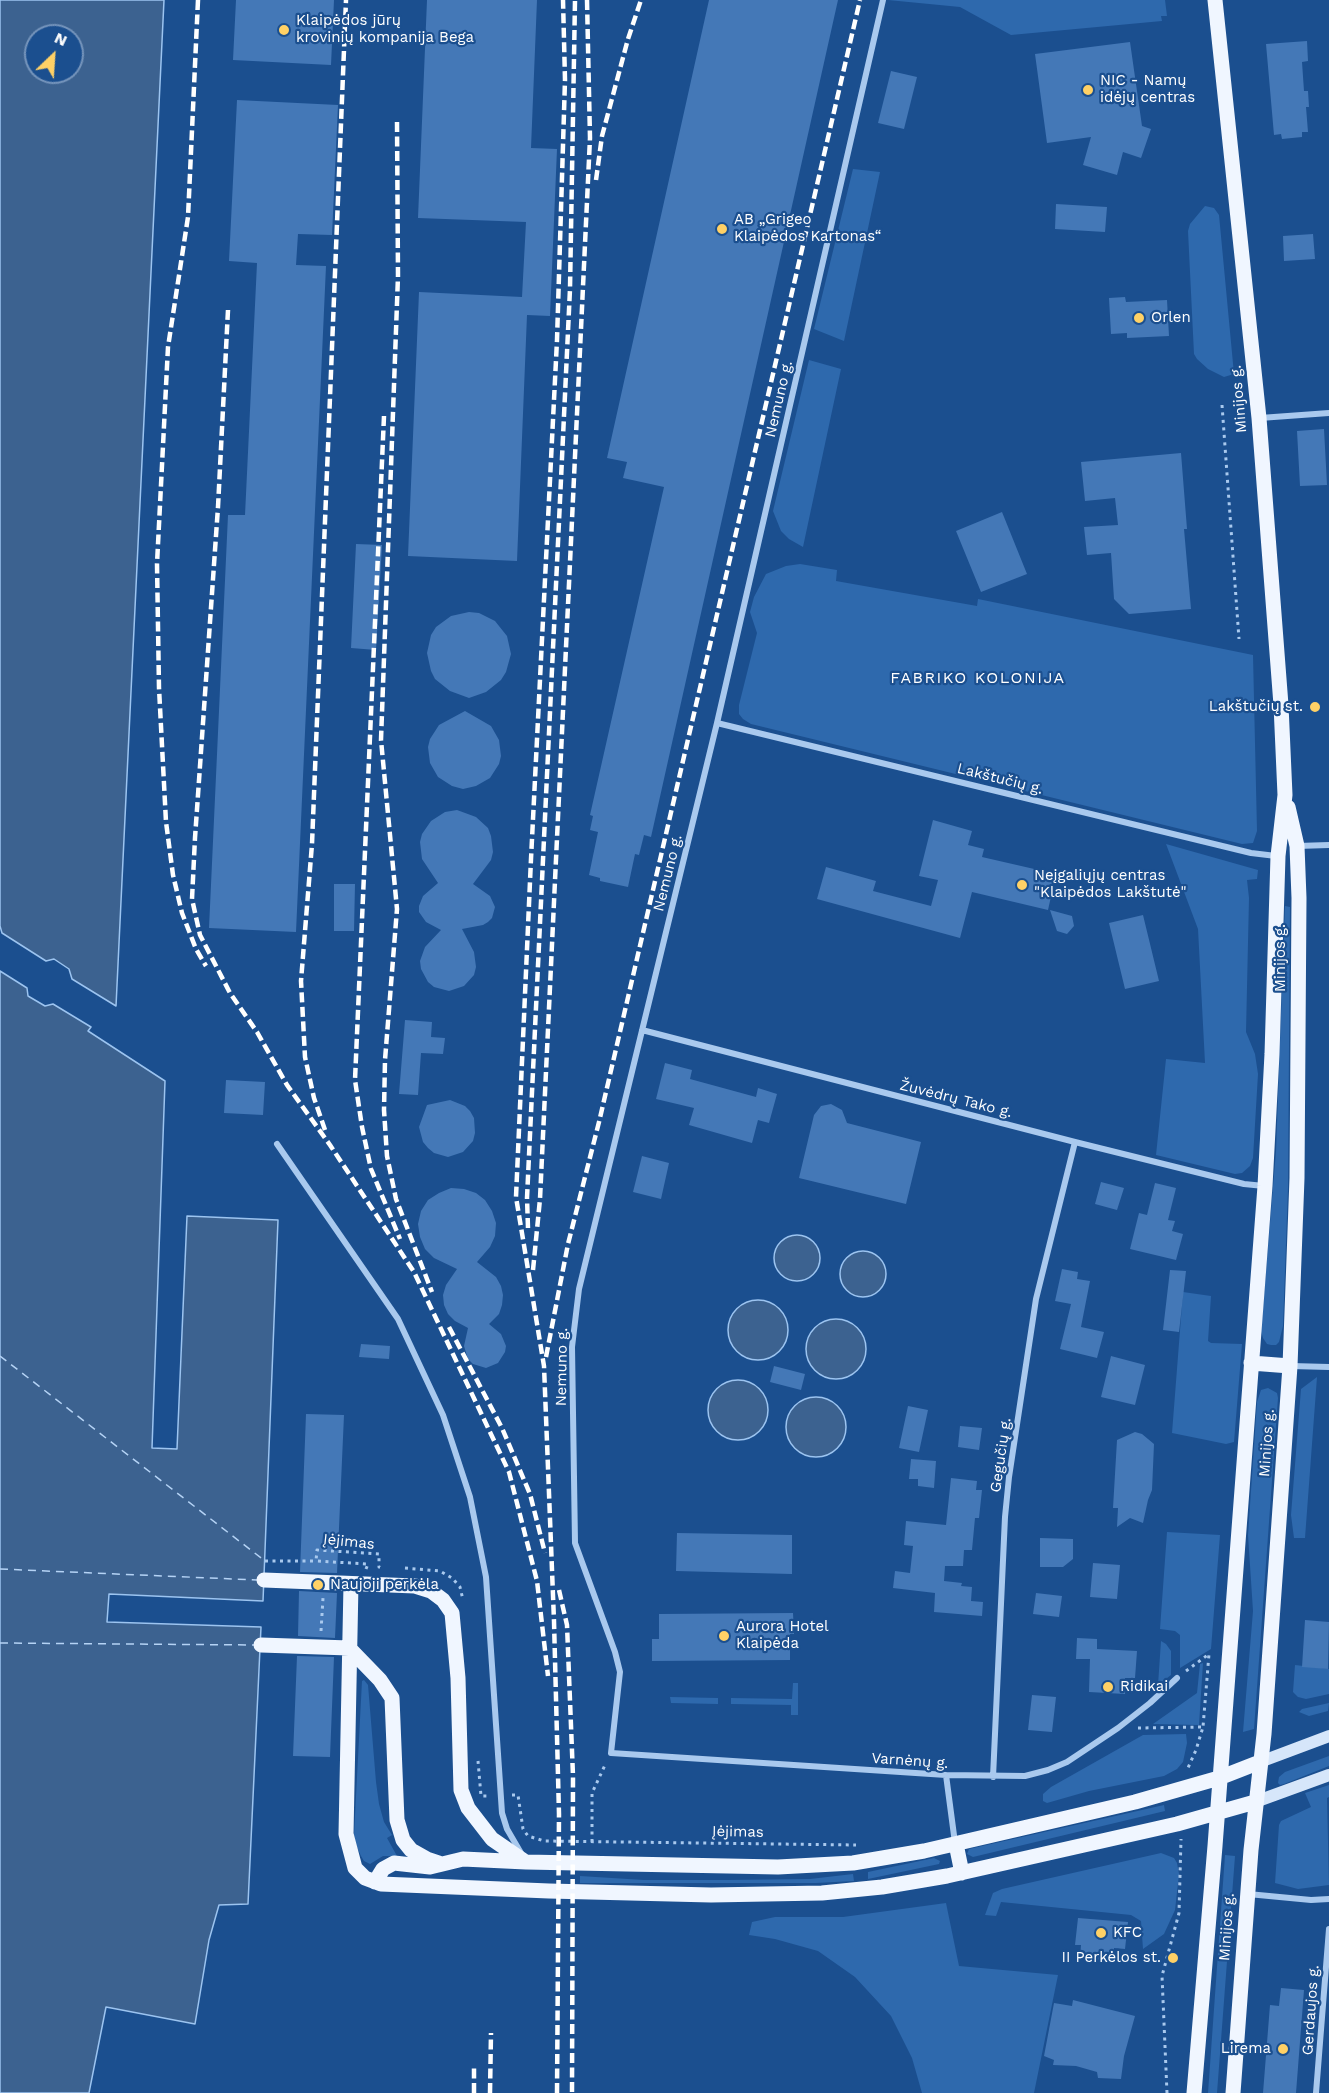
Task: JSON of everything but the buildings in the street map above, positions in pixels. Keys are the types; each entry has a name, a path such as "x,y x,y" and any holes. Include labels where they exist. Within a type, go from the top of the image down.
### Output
{"main road":[{"name":"Minijos g.","path":"1194,2093 1265,1186 1278,856 1285,795 1281,705 1259,418 1215,0"},
{"name":"Minijos g.","path":"1233,2093 1290,1366 1297,1178 1299,910 1298,846 1285,795"},
{"path":"1251,1364 1290,1366"},
{"path":"264,1580 415,1586 431,1591 443,1600 452,1612 458,1678 461,1790 468,1808 492,1839 526,1862"},
{"path":"351,1584 346,1834 355,1868 365,1878 381,1884 711,1895 822,1893 882,1887 962,1873 1177,1824 1255,1802 1329,1775"},
{"path":"261,1645 349,1648 375,1674 392,1698 397,1820 403,1840 411,1850 427,1859 443,1864"},
{"path":"375,1882 383,1869 394,1863 430,1867 463,1859 778,1867 853,1863 956,1844 1171,1792 1219,1778 1329,1736"},
{"path":"956,1844 962,1873"}],"street":[{"name":"Nemuno g.","path":"611,1754 620,1672 615,1652 575,1542 572,1347 579,1289 717,723 883,0"},
{"path":"1259,418 1329,413"},
{"name":"Lakštučių g.","path":"717,723 1251,853 1278,856"},
{"path":"1298,846 1329,845"},
{"name":"Žuvėdrų Tako g.","path":"642,1030 1075,1142 1244,1184 1265,1186"},
{"name":"Gegučių g.","path":"993,1777 1005,1517 1009,1477 1036,1299 1075,1142"},
{"path":"277,1144 398,1319 443,1414 470,1497 486,1577 502,1813 507,1829 526,1862"},
{"path":"1290,1366 1329,1367"},
{"name":"Varnėnų g.","path":"611,1754 946,1775 1025,1776 1066,1762 1118,1728 1177,1678"},
{"path":"946,1775 956,1844"},
{"path":"1248,1894 1311,1900 1329,1899"},
{"name":"Gerdaujos g.","path":"1316,2093 1329,1929"}],"path":[{"path":"1222,405 1239,639"},
{"name":"Įėjimas","path":"357,1569 368,1569 368,1564 316,1562 317,1550 379,1554 379,1567 389,1567"},
{"path":"265,1561 316,1562"},
{"path":"399,1568 440,1571 452,1578 460,1587 464,1610"},
{"path":"320,1647 324,1583"},
{"path":"1171,1792 1189,1767 1203,1727 1209,1654 1177,1678"},
{"path":"1118,1728 1203,1727"},
{"path":"592,1842 592,1793 611,1754"},
{"path":"478,1761 481,1796"},
{"name":"Įėjimas","path":"518,1795 523,1829 528,1836 544,1841 865,1845"},
{"path":"1167,2093 1162,1976 1179,1913 1182,1844 1177,1824"}],"shaded area":[{"path":"0,0 164,0 116,1006 72,979 69,969 54,959 46,961 2,933 0,926"},
{"path":"888,0 1165,0 1167,16 1161,16 1162,21 1011,35 960,7"},
{"path":"853,169 880,172 844,341 814,329"},
{"path":"1205,206 1214,208 1219,215 1234,374 1224,377 1208,369 1194,354 1188,231 1190,224"},
{"path":"809,360 841,369 803,547 781,531 773,511"},
{"path":"800,564 837,570 836,581 977,606 978,599 1253,655 1257,831 1253,843 1242,844 751,724 739,714 739,705 757,633 750,612 754,597 766,574 786,566"},
{"path":"1166,844 1258,870 1257,879 1247,880 1249,898 1246,1032 1255,1054 1258,1074 1253,1158 1250,1166 1242,1173 1235,1174 1156,1155 1166,1059 1205,1063 1198,929"},
{"path":"1285,906 1290,907 1288,1188 1283,1326 1279,1342 1271,1345 1267,1344 1261,1331 1276,1151"},
{"path":"0,971 27,988 28,996 45,1006 53,1004 91,1027 88,1031 165,1081 152,1448 177,1449 187,1216 278,1220 263,1601 109,1594 107,1622 261,1627 248,1904 219,1905 209,1940 195,2024 106,2007 89,2093 0,2093"},
{"path":"797,1235 806,1236 814,1241 819,1249 819,1267 814,1275 806,1280 797,1281 788,1280 780,1275 775,1267 774,1258 775,1249 780,1241 788,1236"},
{"path":"863,1251 872,1252 880,1257 885,1265 885,1283 880,1291 872,1296 863,1297 854,1296 846,1291 841,1283 840,1274 841,1265 846,1257 854,1252"},
{"path":"1183,1292 1211,1296 1208,1341 1242,1344 1234,1442 1226,1444 1172,1433"},
{"path":"752,1300 764,1300 780,1308 786,1318 788,1330 786,1342 780,1352 764,1360 752,1360 736,1352 728,1336 728,1324 736,1308"},
{"path":"830,1319 842,1319 858,1327 864,1337 866,1349 864,1361 858,1371 842,1379 830,1379 814,1371 806,1355 806,1343 814,1327"},
{"path":"1317,1377 1305,1538 1294,1538 1291,1515 1301,1389"},
{"path":"732,1380 744,1380 760,1388 766,1398 768,1410 766,1422 760,1432 744,1440 732,1440 716,1432 708,1416 708,1404 716,1388"},
{"path":"1268,1388 1277,1393 1278,1398 1254,1729 1243,1732 1253,1611 1248,1535 1257,1402 1261,1390"},
{"path":"810,1397 822,1397 838,1405 844,1415 846,1427 844,1439 838,1449 822,1457 810,1457 794,1449 786,1433 786,1421 794,1405"},
{"path":"1167,1532 1220,1535 1211,1649 1180,1668 1180,1635 1175,1631 1160,1629"},
{"path":"1161,1641 1171,1651 1171,1675 1158,1685"},
{"path":"1203,1663 1199,1725 1153,1724 1197,1693 1200,1664"},
{"path":"1295,1665 1329,1669 1329,1694 1306,1699 1298,1697 1293,1692"},
{"path":"364,1680 368,1685 379,1804 384,1822 392,1835 387,1838 397,1856 383,1856 370,1864 361,1856 354,1835 362,1681"},
{"path":"793,1683 798,1683 798,1715 791,1715 791,1705 731,1704 731,1698 792,1699"},
{"path":"670,1697 718,1698 718,1704 671,1703"},
{"path":"1329,1703 1328,1711 1309,1716 1299,1712 1302,1709"},
{"path":"1186,1734 1187,1743 1183,1762 1177,1769 1164,1776 1089,1791 1047,1803 1043,1801 1043,1794 1051,1787 1143,1735"},
{"path":"1329,1756 1329,1766 1284,1784 1278,1783 1279,1777 1285,1772"},
{"path":"1329,1785 1329,1797 1327,1798 1329,1885 1298,1889 1275,1883 1281,1821 1311,1807 1305,1793"},
{"path":"1164,1805 1165,1811 973,1857 967,1854 969,1849"},
{"path":"1161,1853 1174,1858 1177,1863 1179,1874 1175,1910 1164,1934 1143,1949 1141,1921 1131,1915 1001,1902 996,1916 985,1915 993,1893 1002,1889"},
{"path":"1225,1855 1235,1856 1217,2093 1208,2093"},
{"path":"934,1858 940,1861 939,1864 868,1879 868,1872"},
{"path":"853,1874 854,1881 816,1883 580,1883 580,1876 644,1880 727,1880 810,1879"},
{"path":"946,1903 959,1966 1058,1975 1034,2093 922,2093 912,2058 891,2016 855,1977 818,1951 775,1939 749,1935 752,1922 775,1917 843,1917"}],"ferry route":[{"path":"0,1356 265,1561"},
{"path":"0,1569 257,1580"},
{"path":"0,1643 254,1645"}],"railway":[{"path":"198,0 188,217 168,347 157,564 159,688 166,822 173,875 182,913 196,949 206,966"},
{"path":"325,1130 314,1098 305,1057 301,981 312,844 346,0"},
{"path":"557,2093 559,1814 544,1366 516,1197 557,340 565,80 563,0"},
{"path":"528,1228 527,1198 570,289 575,0"},
{"path":"533,1270 540,1199 590,138 587,0"},
{"path":"596,180 602,136 641,0"},
{"path":"546,1357 568,1244 599,1122 860,0"},
{"path":"397,122 398,276 381,740 397,909 385,1060 384,1110 387,1156 396,1199 432,1292"},
{"path":"228,310 218,507 192,899 200,935 230,993 257,1032 287,1085 330,1145 414,1272 509,1472 537,1581 548,1676"},
{"path":"384,416 355,1080 371,1169 400,1239"},
{"path":"449,1327 502,1428 530,1494 545,1553"},
{"path":"559,1590 567,1625 573,1776 572,2093"},
{"path":"490,2093 491,2033"},
{"path":"474,2064 474,2093"}],"place":[{"name":"Klaipėdos jūrų krovinių kompanija Bega","path":"284,30"},
{"name":"NIC - Namų idėjų centras","path":"1088,90"},
{"name":"AB „Grigeo Klaipėdos Kartonas“","path":"722,229"},
{"name":"Orlen","path":"1139,318"},
{"name":"Lakštučių st.","path":"1315,707"},
{"name":"Neįgaliųjų centras \"Klaipėdos Lakštutė\"","path":"1022,885"},
{"name":"Naujoji perkėla","path":"318,1585"},
{"name":"Aurora Hotel Klaipėda","path":"724,1636"},
{"name":"Ridikai","path":"1108,1687"},
{"name":"KFC","path":"1101,1933"},
{"name":"II Perkėlos st.","path":"1173,1958"},
{"name":"Lirema","path":"1283,2049"}],"district":[{"name":"FABRIKO KOLONIJA","path":"978,678"}]}
